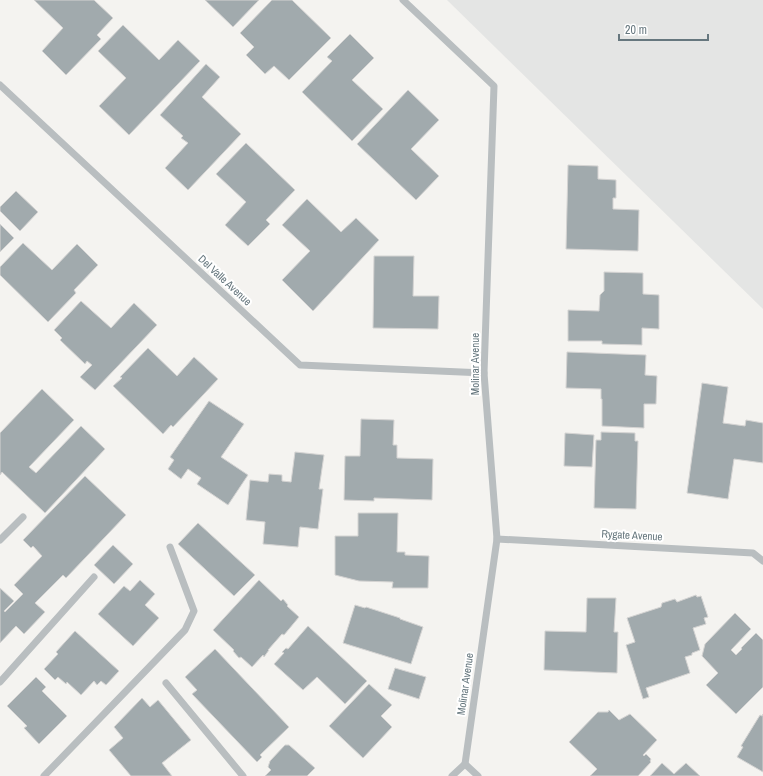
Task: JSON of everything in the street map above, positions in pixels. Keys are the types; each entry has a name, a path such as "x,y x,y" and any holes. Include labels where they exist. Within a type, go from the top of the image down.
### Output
{"street":[{"name":"Molinar Avenue","path":"404,0 494,86 484,374 497,539 465,764"},
{"name":"Del Valle Avenue","path":"0,85 300,365 484,374"},
{"path":"0,540 23,517"},
{"name":"Rygate Avenue","path":"497,539 753,553 763,561"},
{"path":"44,776 185,630 194,611 170,547"},
{"path":"0,682 94,577"},
{"path":"166,683 243,776"},
{"path":"452,776 465,764 478,776"}],"shaded area":[{"path":"447,0 763,0 763,309 543,94"}],"building":[{"path":"34,0 94,0 113,18 97,35 101,39 66,75 42,51 63,28"},
{"path":"205,0 259,0 233,27"},
{"path":"272,0 292,0 331,38 289,80 274,66 265,74 246,55 254,47 240,33"},
{"path":"123,25 159,60 178,40 200,61 129,135 99,106 126,78 98,51"},
{"path":"350,34 374,58 352,80 383,109 352,141 302,92 332,61 327,57"},
{"path":"206,64 220,77 202,97 241,134 188,190 165,168 188,143 181,138 183,136 160,115"},
{"path":"408,90 439,120 411,149 439,176 416,200 357,144"},
{"path":"246,143 295,190 266,220 270,224 248,246 225,225 246,202 216,174"},
{"path":"568,165 598,166 598,179 616,180 616,198 613,198 613,209 639,210 638,251 566,249"},
{"path":"16,191 38,212 20,231 0,211 0,207"},
{"path":"307,199 341,232 356,218 379,240 313,311 282,280 310,251 282,225"},
{"path":"0,224 14,238 0,252"},
{"path":"23,243 52,270 77,244 98,265 74,290 76,293 48,322 0,275 0,267"},
{"path":"374,256 414,256 413,296 439,296 438,329 373,328"},
{"path":"604,272 643,273 643,294 659,295 659,329 642,328 642,345 602,344 602,341 568,341 568,310 599,311 600,295 604,291"},
{"path":"81,301 111,328 134,303 157,325 95,390 80,377 92,365 87,361 85,364 60,340 62,338 54,330"},
{"path":"148,348 177,376 194,357 218,379 173,427 171,425 163,434 113,386 122,378 120,377"},
{"path":"567,352 646,355 645,375 657,376 656,404 644,404 644,428 602,426 601,389 566,388"},
{"path":"702,383 728,387 723,423 745,426 746,420 763,423 763,463 734,459 728,499 687,493"},
{"path":"42,389 74,420 29,467 36,473 81,426 105,449 45,513 2,472 0,475 0,433"},
{"path":"209,401 244,424 221,457 248,475 228,505 197,484 201,478 188,469 181,479 168,469 174,460 170,457"},
{"path":"361,419 394,420 393,445 397,445 397,458 433,459 432,500 374,498 374,501 344,500 345,456 360,456"},
{"path":"601,432 635,433 635,441 638,441 636,509 594,508 596,440 601,440"},
{"path":"565,433 594,435 592,467 564,466"},
{"path":"295,452 324,455 319,489 323,489 318,529 300,527 298,547 263,544 265,522 246,520 250,480 268,482 269,474 282,475 282,481 291,482"},
{"path":"85,476 126,515 66,578 63,575 35,603 45,612 24,634 16,626 0,643 0,588 14,601 4,611 5,612 23,594 14,585 42,556 33,546 31,548 23,540"},
{"path":"358,513 398,513 397,552 405,552 405,555 429,556 428,588 392,588 393,582 359,581 335,575 335,536 358,536"},
{"path":"198,523 255,575 234,596 178,544"},
{"path":"113,545 133,564 114,584 94,565"},
{"path":"140,580 155,594 145,605 159,618 133,646 98,614 124,586 130,591"},
{"path":"259,580 281,601 283,599 288,605 287,606 299,617 284,635 282,634 268,650 264,657 263,655 252,667 241,657 239,658 233,651 234,650 213,630"},
{"path":"696,595 697,597 701,596 708,617 704,618 706,624 693,628 700,650 685,657 690,673 646,688 649,697 643,699 626,645 635,642 627,618 661,607 662,603 675,599 677,602"},
{"path":"587,598 616,598 614,632 618,632 617,673 544,670 545,631 586,632"},
{"path":"355,605 400,618 423,627 411,664 343,643"},
{"path":"735,613 751,629 731,650 736,655 756,633 763,640 763,687 736,714 706,685 718,673 702,656 705,644"},
{"path":"308,626 367,681 345,704 317,677 303,690 274,664 284,653 282,652 286,648 288,649"},
{"path":"75,631 119,671 106,685 101,681 97,685 94,681 81,695 67,682 66,684 58,677 55,680 44,669 58,654 56,652"},
{"path":"215,649 289,727 260,755 262,757 257,762 192,694 197,690 185,677"},
{"path":"395,668 426,677 419,699 388,689"},
{"path":"36,677 46,687 42,691 67,716 39,744 24,728 27,726 7,706"},
{"path":"369,684 392,705 381,716 392,727 363,758 329,726"},
{"path":"142,698 150,707 158,700 191,740 162,763 172,776 131,776 109,750 123,738 114,727"},
{"path":"609,710 619,720 630,714 657,740 643,755 644,756 646,754 651,759 651,762 638,776 590,776 597,769 569,742 598,712 608,712"},
{"path":"763,714 763,772 737,757 743,747 741,746 760,715 762,716"},
{"path":"285,745 289,745 315,768 307,776 265,776 271,770 268,767 270,761"},
{"path":"662,763 674,774 686,763 700,776 650,776"}]}
